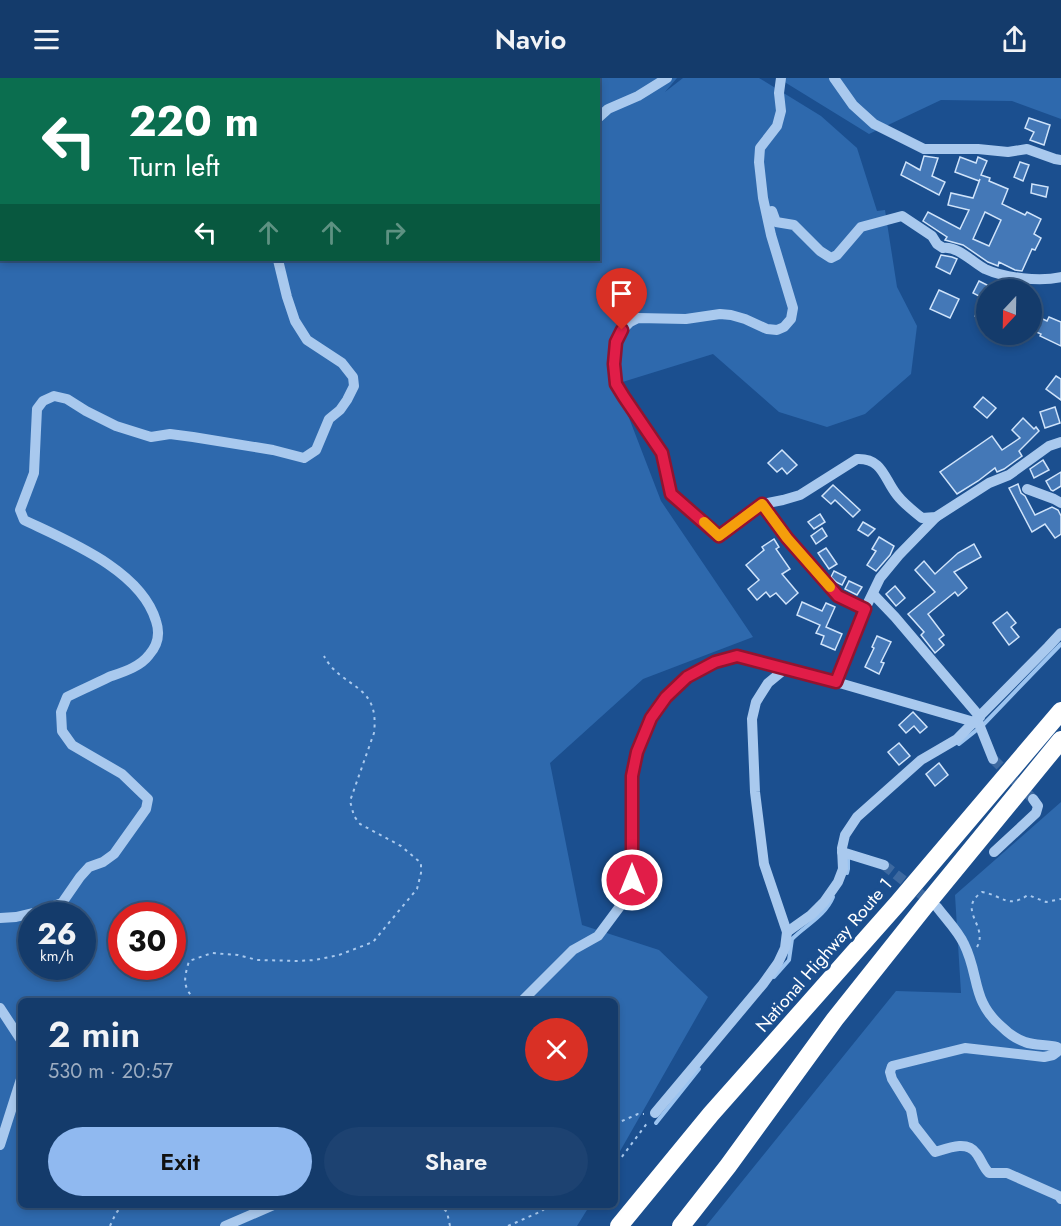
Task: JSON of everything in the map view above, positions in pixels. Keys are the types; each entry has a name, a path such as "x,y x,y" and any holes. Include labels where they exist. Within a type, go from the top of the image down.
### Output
{"highway":[{"name":"National Highway Route 1","path":"619,1226 711,1114 897,903 1061,711"},
{"path":"681,1226 728,1166 835,1019 1061,740"}],"street":[{"path":"600,116 608,109 638,96 667,78"},
{"path":"781,78 779,81 781,111 777,126 760,148 759,162 763,198 771,235 794,308 791,319 784,327 777,330 767,329 731,315 720,314 686,319 638,318 630,321 616,342 614,364 616,384 662,453 671,494 719,536 762,504 800,495 857,459 866,459 875,463 883,472 895,494 922,518 936,517"},
{"path":"834,78 853,105 874,124 924,149 978,149 1008,152 1027,149 1061,160"},
{"path":"761,180 776,222 794,225 820,251 831,258 837,255 861,227 902,216 932,236 943,248 950,247 984,268 1004,276 1055,279 1061,277"},
{"path":"0,918 37,912 62,903 89,867 103,862 114,854 146,809 148,799 122,774 72,745 62,731 61,712 67,697 135,666 148,657 155,647 159,629 153,611 142,594 122,575 96,556 24,520 20,510 33,473 37,409 43,400 54,396 67,399 116,426 151,437 170,434 193,436 273,450 304,458 316,450 329,419 347,400 354,386 353,377 342,363 307,340 295,321 278,261"},
{"path":"836,682 880,578 899,555 936,517 989,483 1009,475 1049,446 1061,442"},
{"path":"1027,489 1061,503"},
{"path":"762,504 787,538 838,596 865,609"},
{"path":"873,594 895,617 977,719 993,759"},
{"path":"787,932 811,915 824,902 838,882 843,869 842,852 845,835 856,817 921,760 957,739 1061,633"},
{"path":"525,998 573,950 598,936 624,901 632,880 632,776 637,752 651,718 666,697 687,677 715,662 737,656 977,719"},
{"path":"655,1113 763,984 778,963 785,948 787,932 764,864 755,792 752,719 756,702 768,683 784,669"},
{"path":"994,852 1036,813 1038,806 1033,799"},
{"path":"842,852 884,865"},
{"path":"937,907 964,944 982,1003 988,1014 1013,1037 1027,1043 1050,1044 1057,1047 1057,1052 1044,1057 965,1048 892,1066 890,1072 892,1079 911,1110 914,1125 935,1152 953,1146 971,1148 989,1173 1007,1173 1059,1196 1061,1199"},
{"path":"0,1008 18,1035"},
{"path":"0,1145 18,1088"},
{"path":"225,1226 268,1208"}],"path":[{"path":"194,998 185,985 189,961 212,953 238,955 257,960 298,962 339,955 373,942 417,889 421,863 402,846 360,824 354,816 350,801 374,734 374,711 369,697 330,666 324,656"},
{"path":"970,960 980,943 981,934 972,914 971,904 982,892 1008,902 1017,902 1028,895 1046,902 1061,899"},
{"path":"618,1123 638,1114 655,1113"},
{"path":"618,1162 655,1113"},
{"path":"110,1226 120,1208"},
{"path":"443,1208 447,1212 450,1226"},
{"path":"508,1226 545,1208"}],"shaded area":[{"path":"600,78 677,78 665,92 683,78 759,78 821,116 857,148 877,211 885,210 897,287 917,326 911,374 865,414 827,427 779,412 713,354 616,384 661,501 753,637 643,679 550,763 582,925 659,950 708,997 618,1155 618,998 18,998 18,1208 588,1208 577,1226 0,1226 0,261 600,261"},
{"path":"778,78 1061,78 1061,119 1012,101 941,100 869,134"},
{"path":"1061,802 1061,1226 706,1226 896,991 961,993 955,895"}],"building":[{"path":"1029,118 1050,125 1044,145 1030,140 1034,132 1025,128"},
{"path":"924,156 938,158 932,176 945,182 939,195 901,175 906,162 920,170"},
{"path":"960,157 976,163 978,157 987,161 981,175 1008,189 1002,204 1025,215 1027,212 1041,219 1034,234 1041,238 1035,250 1032,249 1022,271 999,262 998,266 988,262 963,245 945,240 947,237 923,221 928,212 960,229 969,210 948,205 951,193 973,198 980,179 979,181 955,172","holes":["985,212 1001,220 989,246 973,239"]},
{"path":"1020,162 1029,165 1023,181 1014,177"},
{"path":"1032,184 1048,187 1046,197 1031,193"},
{"path":"941,255 957,259 950,274 936,267"},
{"path":"939,290 959,299 950,318 930,309"},
{"path":"1049,317 1061,322 1061,346 1042,337 1042,319 1047,321"},
{"path":"1056,376 1061,379 1061,400 1046,389"},
{"path":"983,397 996,408 987,418 974,407"},
{"path":"1055,407 1060,423 1045,428 1040,412"},
{"path":"1023,418 1039,431 1019,451 1022,456 1004,469 997,472 995,468 957,494 940,472 992,436 1002,450 1020,438 1012,430"},
{"path":"782,450 797,465 787,474 782,468 777,472 768,463"},
{"path":"1043,460 1049,470 1034,478 1030,469"},
{"path":"1061,472 1061,486 1053,491 1046,481"},
{"path":"1018,484 1035,515 1052,507 1058,510 1061,516 1061,534 1055,538 1045,524 1032,532 1009,488"},
{"path":"833,485 860,510 853,517 835,500 831,504 822,496"},
{"path":"820,514 825,522 814,529 808,522"},
{"path":"863,522 875,529 868,536 858,530"},
{"path":"822,528 827,536 816,544 811,536"},
{"path":"879,537 894,546 890,555 876,571 867,565 876,551 872,549"},
{"path":"774,539 779,547 776,549 790,569 782,574 798,593 786,604 776,593 770,597 766,592 757,600 748,589 759,580 746,565 764,550 762,547"},
{"path":"974,544 981,557 954,572 967,588 958,596 955,592 928,614 944,635 939,639 944,645 935,653 921,635 924,632 908,614 935,592 915,570 924,561 935,574 958,553"},
{"path":"826,548 837,564 829,569 818,553"},
{"path":"834,571 846,577 842,585 831,577"},
{"path":"849,581 862,587 857,595 845,589"},
{"path":"895,586 905,598 896,606 886,594"},
{"path":"802,602 822,611 826,603 835,607 826,627 842,634 835,650 821,644 824,636 816,633 820,625 797,615"},
{"path":"1007,612 1016,623 1011,627 1019,637 1009,645 993,623"},
{"path":"877,636 891,642 881,662 884,663 879,674 865,667"},
{"path":"913,712 927,727 920,733 914,726 906,733 899,725"},
{"path":"899,743 910,756 899,765 888,752"},
{"path":"939,763 948,775 935,786 926,774"}],"waterway":[{"path":"959,744 983,725 1061,644"},
{"path":"847,873 848,857"},
{"path":"774,977 789,960 792,939 820,915 833,897"},
{"path":"656,1123 699,1069"}],"tunnel":[{"path":"993,759 1033,799"},
{"path":"884,865 932,903"}],"slow traffic":[{"path":"704,522 719,536 762,504 787,538 830,587"}],"route":[{"path":"622,330 616,342 614,364 616,384 662,453 671,494 719,536 762,504 787,538 838,596 865,609 836,682 737,656 715,662 687,677 666,697 651,718 637,752 632,776 632,880"}]}
